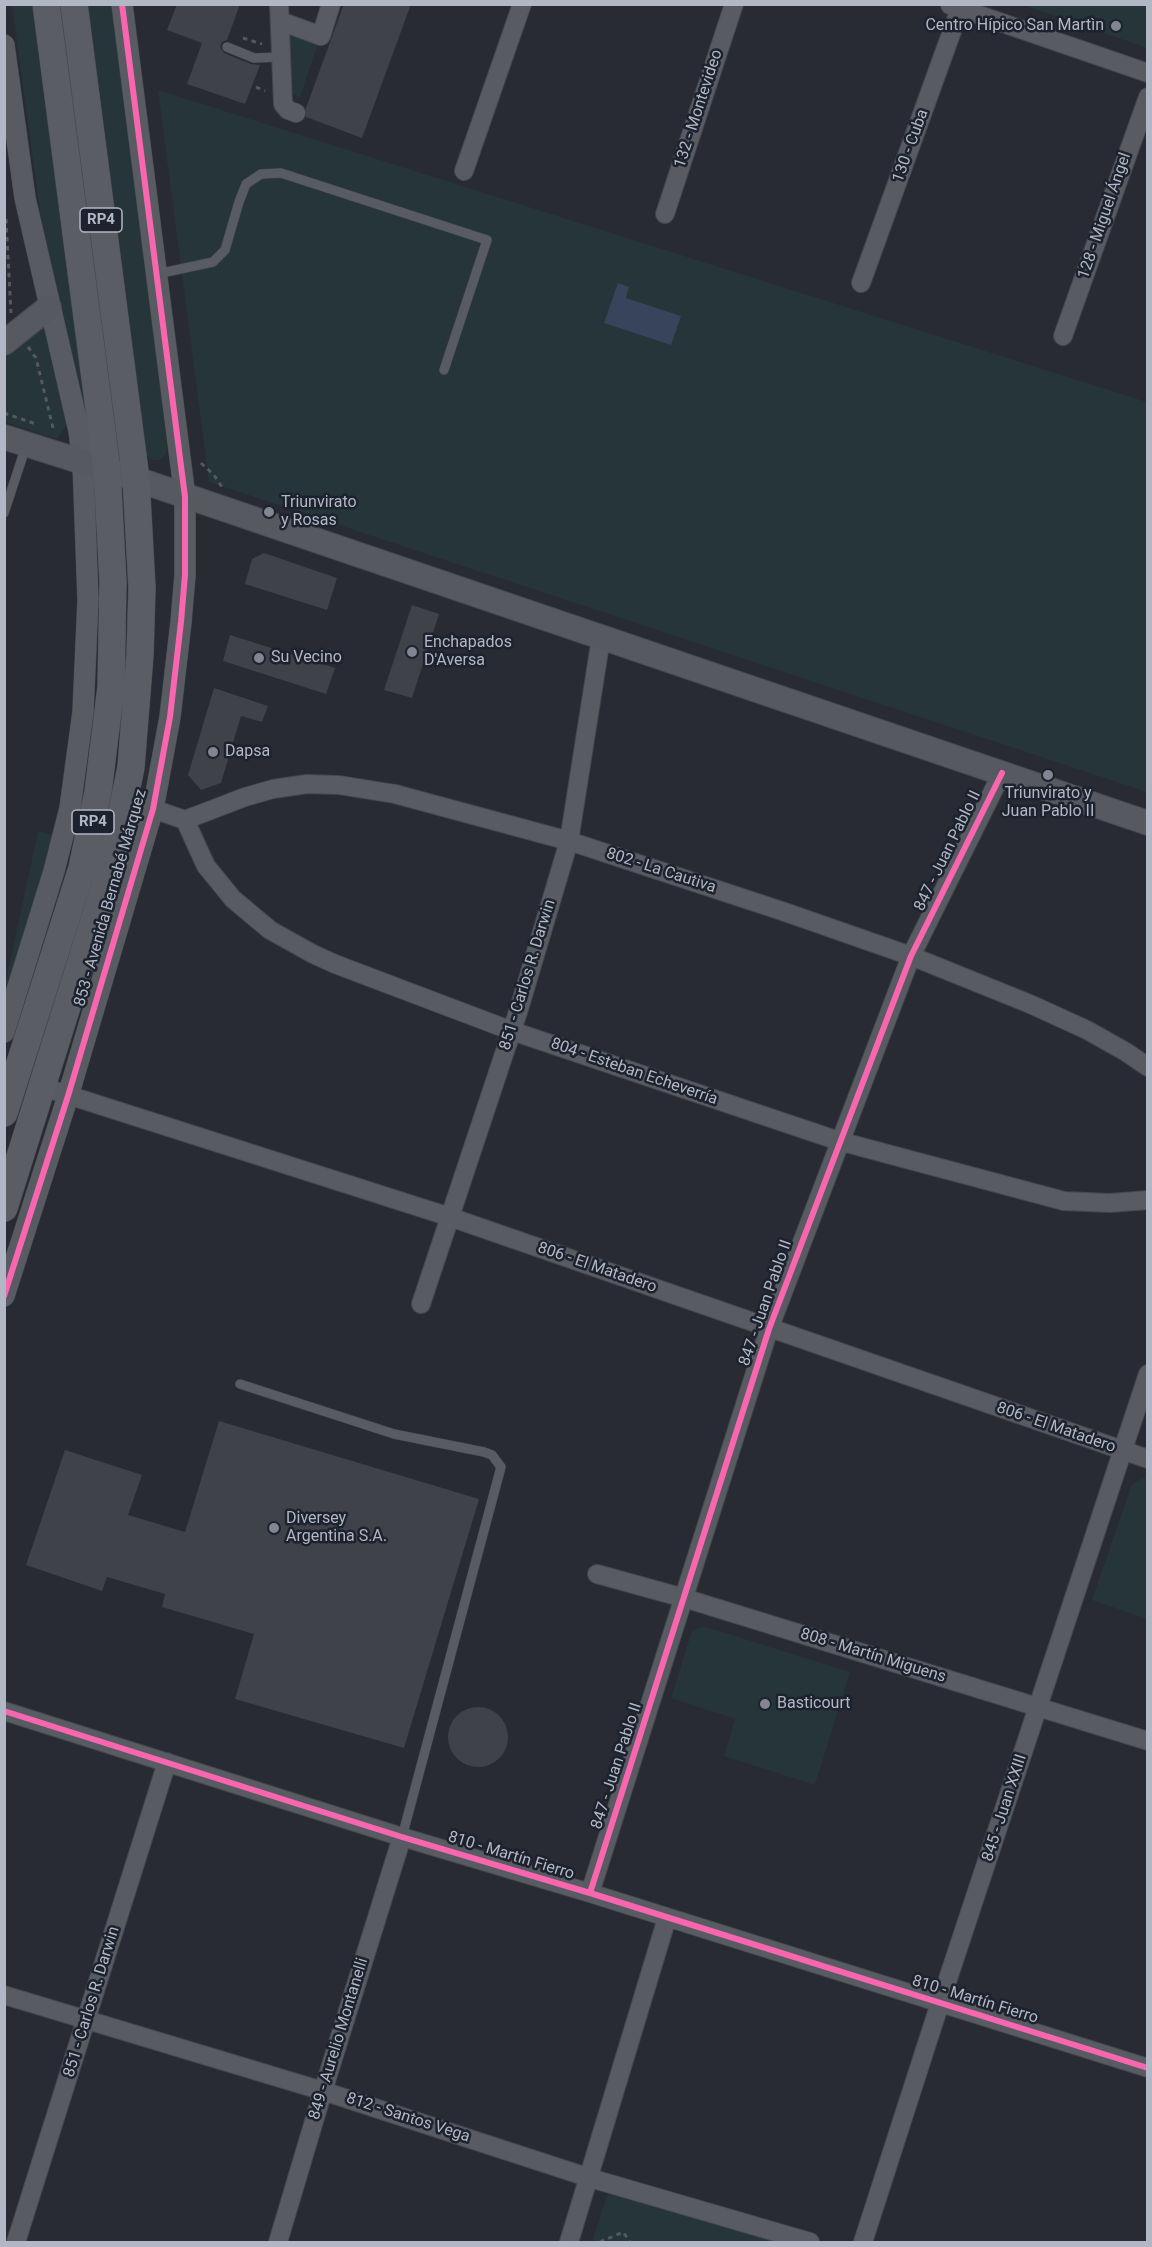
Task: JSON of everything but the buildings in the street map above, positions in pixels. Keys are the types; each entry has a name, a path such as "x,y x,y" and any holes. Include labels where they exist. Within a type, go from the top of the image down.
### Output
{"main road":[{"name":"RP4","path":"4,1113 82,868 98,792 111,687 113,637 113,582 95,466 46,4"},
{"name":"RP4","path":"74,4 136,479"},
{"path":"4,343 49,307"},
{"path":"24,435 95,466 1148,823"},
{"name":"853 - Avenida Bernabé Márquez","path":"4,1208 55,1092 120,822 131,767 140,655 142,588 136,479"}],"street":[{"name":"853 - Avenida Bernabé Márquez","path":"4,1296 55,1092 153,809 170,717 181,622 185,564 185,497 122,4"},
{"path":"279,13 321,36 331,4"},
{"path":"464,171 522,4"},
{"name":"132 - Montevideo","path":"665,214 734,4"},
{"path":"954,7 1148,73"},
{"name":"130 - Cuba","path":"861,283 954,7"},
{"path":"279,13 283,104 288,110 296,113"},
{"path":"4,45 25,198 80,438 95,466 83,712 78,759 70,808 54,871 4,1032"},
{"name":"128 - Miguel Ángel","path":"1063,336 1148,97"},
{"name":"851 - Carlos R. Darwin","path":"421,1304 512,1030 569,841 601,638"},
{"name":"847 - Juan Pablo II","path":"590,1893 769,1329 911,956 1002,773"},
{"name":"802 - La Cautiva","path":"185,820 245,797 273,789 307,784 339,785 395,794 569,841 911,956 1030,1004 1087,1030 1148,1066"},
{"path":"153,809 185,820"},
{"name":"804 - Esteban Echeverría","path":"185,820 206,866 233,899 270,930 335,964 512,1030 839,1141 1065,1201 1110,1203 1148,1200"},
{"name":"806 - El Matadero","path":"55,1092 450,1217 1148,1460"},
{"name":"845 - Juan XXIII","path":"863,2242 1148,1374"},
{"name":"808 - Martín Miguens","path":"597,1574 684,1598 1148,1741"},
{"name":"810 - Martín Fierro","path":"4,1711 1148,2068"},
{"name":"851 - Carlos R. Darwin","path":"16,2242 167,1762"},
{"name":"849 - Aurelio Montanelli","path":"278,2242 402,1837"},
{"path":"569,2242 668,1918"},
{"name":"812 - Santos Vega","path":"4,1995 323,2091 590,2178 810,2242"}],"lane":[{"path":"227,47 254,58 280,57"},
{"path":"156,274 213,262 225,250 246,184 261,174 281,173 487,240 444,370"},
{"path":"4,513 24,435"},
{"path":"240,1384 394,1434 484,1452 492,1455 501,1467 402,1837"}],"path":[{"path":"243,38 264,44"},
{"path":"256,87 267,92"},
{"path":"4,413 24,435"},
{"path":"47,428 80,438"},
{"path":"180,456 195,457 214,475 223,489"},
{"path":"600,2242 623,2232 630,2242"}],"shaded area":[{"path":"12,5 36,5 91,434 87,433 77,374 46,255"},
{"path":"88,5 112,5 167,444 166,454 160,460 152,460 146,454"},
{"name":"Centro Hípico San Martìn","path":"1023,5 1147,5 1147,48"},
{"path":"285,30 319,41 300,97 285,92"},
{"path":"158,90 1147,402 1147,792 209,482"},
{"path":"40,325 46,326 67,424 57,439 5,422 5,355"},
{"path":"38,831 57,836 5,1015 5,985"},
{"path":"1143,1478 1148,1480 1147,1619 1092,1600 1132,1484"},
{"name":"Basticourt","path":"703,1626 850,1672 815,1785 724,1756 735,1719 671,1698 692,1631"},
{"path":"609,2189 776,2242 592,2242"}],"water":[{"path":"618,283 629,287 626,298 681,316 671,345 604,323"}],"cycle path":[{"path":"4,1296 68,1096 153,809 170,717 181,622 185,575 185,497 122,4"},
{"path":"590,1893 769,1329 911,956 1002,773"},
{"path":"4,1711 1148,2068"}],"place":[{"name":"Centro Hípico San Martìn","path":"1116,26"},
{"name":"Triunvirato y Rosas","path":"269,512"},
{"name":"Enchapados D'Aversa","path":"412,652"},
{"name":"Su Vecino","path":"259,658"},
{"name":"Dapsa","path":"213,752"},
{"name":"Triunvirato y Juan Pablo II","path":"1048,775"},
{"name":"Diversey Argentina S.A.","path":"274,1528"},
{"name":"Basticourt","path":"765,1704"}]}
